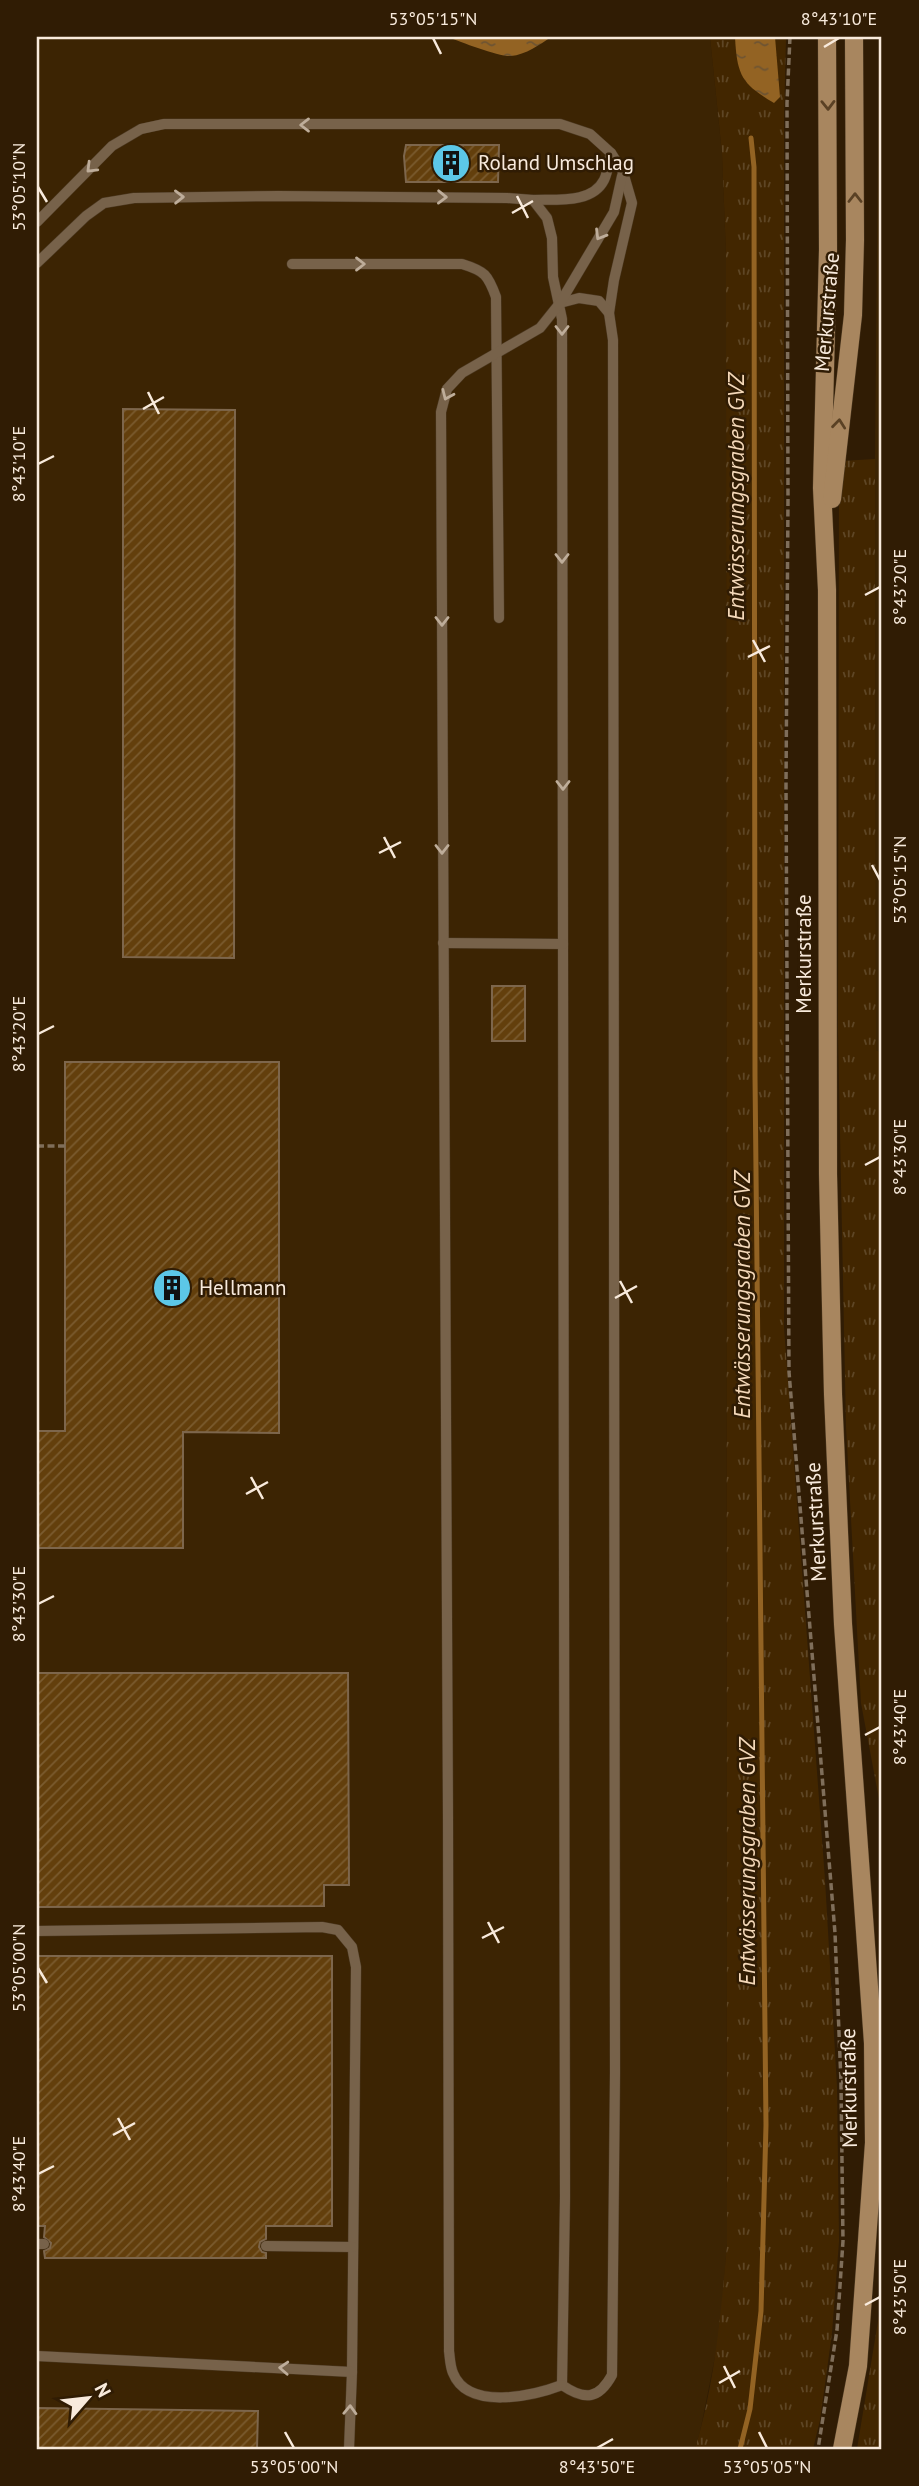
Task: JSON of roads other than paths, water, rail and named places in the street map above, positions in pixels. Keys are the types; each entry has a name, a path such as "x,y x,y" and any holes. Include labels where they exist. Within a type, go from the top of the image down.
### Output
{"street":[{"name":"Merkurstraße","path":"827,37 828,250 822,488 827,590 828,1174 833,1394 843,1624 877,2043 865,2287 858,2366 842,2449"},
{"name":"Merkurstraße","path":"827,590 833,492 853,316 855,37"}],"lane":[{"path":"37,222 113,146 141,130 164,124 561,124 590,134 611,153 623,172 632,203 609,313 613,340 614,409 615,2073 612,2375 604,2389 591,2396 574,2393 562,2385"},
{"path":"37,263 86,216 104,203 134,198 577,198 593,193 604,180 611,153"},
{"path":"562,2385 545,2392 486,2397 468,2391 453,2374 449,2351 449,1817 441,412 447,389 462,373 540,328 560,303 614,212 623,172"},
{"path":"533,200 547,218 552,238 553,277 560,303 562,332 565,2198 562,2385"},
{"path":"292,264 462,264 489,277 496,297 499,618"},
{"path":"560,303 579,298 599,301 609,313"},
{"path":"443,943 563,944"},
{"path":"37,1931 322,1927 338,1930 352,1947 356,1967 349,2449"},
{"path":"266,2246 354,2247"},
{"path":"37,2356 352,2372"}],"water":[{"path":"448,37 551,37 527,51 505,56"},
{"path":"735,37 775,37 780,97 774,103 743,78 737,61"}],"waterway":[{"name":"Entwässerungsgraben GVZ","path":"740,2449 750,2409 761,2311 766,2125 755,1076 754,167 751,138"}],"place":[{"name":"Roland Umschlag","path":"451,163"},
{"name":"Hellmann","path":"172,1288"}]}
